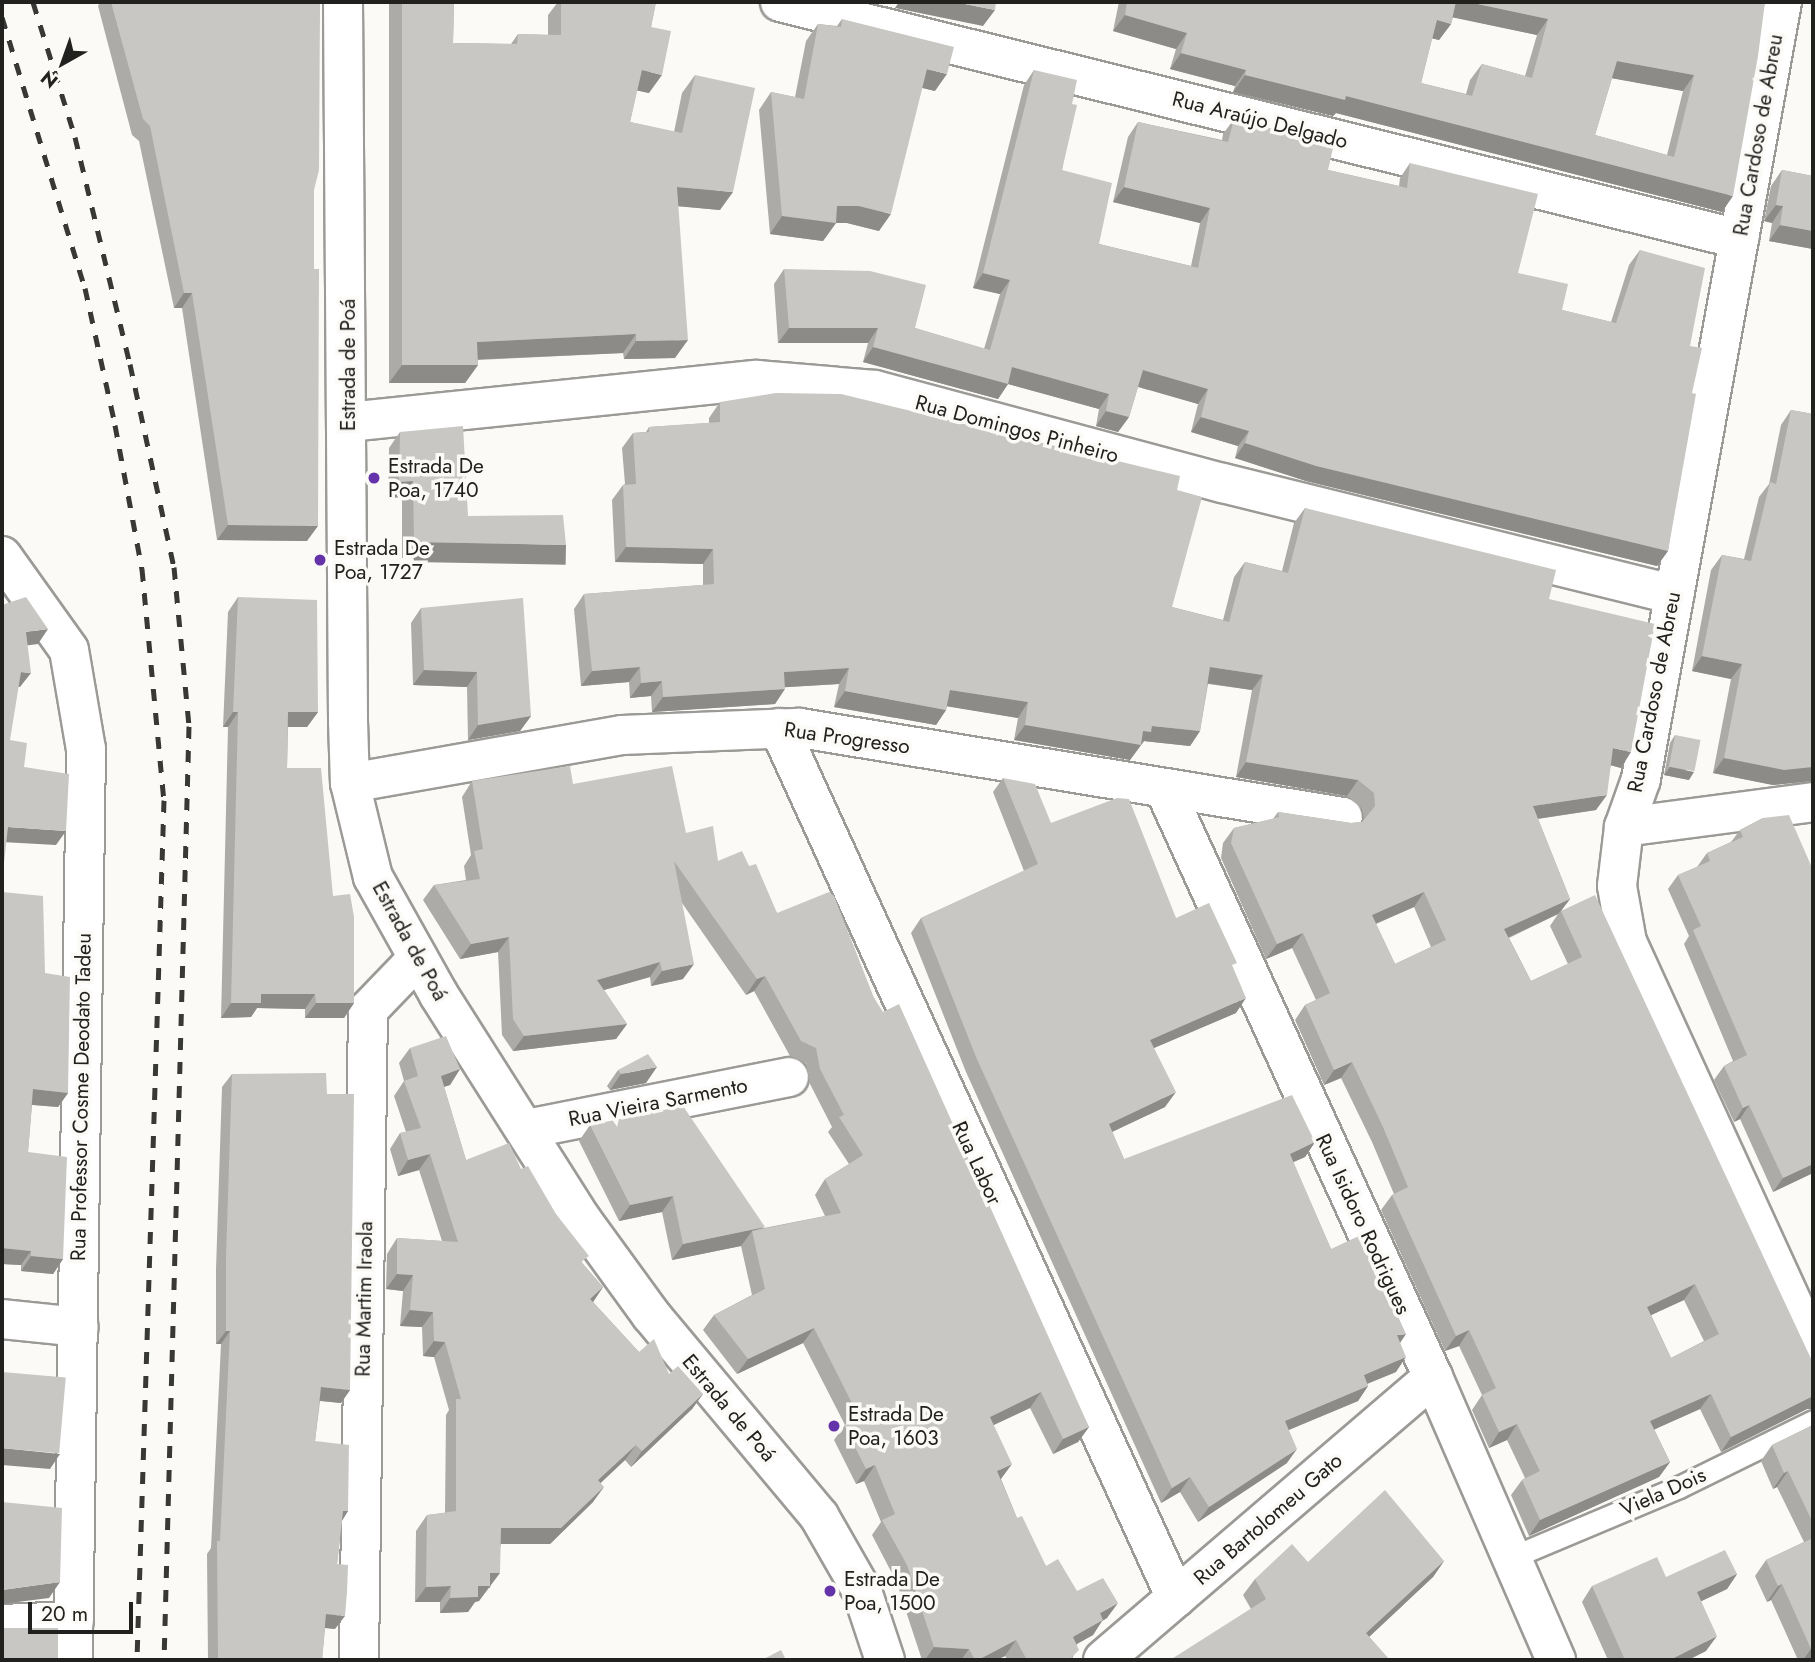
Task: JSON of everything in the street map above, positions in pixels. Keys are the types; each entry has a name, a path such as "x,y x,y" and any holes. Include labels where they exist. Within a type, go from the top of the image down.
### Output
{"street":[{"name":"Estrada de Poá","path":"343,2 350,783 373,877 418,958 582,1220 651,1315 819,1516 862,1591 885,1660"},
{"name":"Rua Araújo Delgado","path":"780,2 1740,239"},
{"name":"Rua Cardoso de Abreu","path":"1782,2 1641,779 1624,827 1617,886 1627,942 1813,1348"},
{"name":"Rua Domingos Pinheiro","path":"348,422 757,380 875,390 1223,484 1674,595"},
{"name":"Rua Professor Cosme Deodato Tadeu","path":"2,556 69,650 86,749 73,1660"},
{"name":"Rua Progresso","path":"350,783 622,735 779,728 1343,817"},
{"name":"Rua Labor","path":"779,728 1176,1598"},
{"name":"Rua Isidoro Rodrigues","path":"1165,790 1433,1377 1556,1660"},
{"path":"1624,827 1813,802"},
{"name":"Rua Martim Iraola","path":"359,1660 368,1010 418,958"},
{"name":"Rua Vieira Sarmento","path":"527,1129 789,1077"},
{"path":"2,1319 79,1327"},
{"name":"Rua Bartolomeu Gato","path":"1102,1660 1433,1377"},
{"path":"2,1624 74,1621"}],"lane":[{"name":"Viela Dois","path":"1510,1558 1679,1487 1813,1421"}],"building":[{"path":"111,2 320,2 319,170 314,190 314,269 319,269 318,526 228,525 192,293 184,293 150,126 143,119"},
{"path":"402,2 454,2 453,43 517,44 518,34 561,35 561,2 656,2 651,27 671,31 662,75 642,70 630,122 682,133 695,75 755,88 733,192 677,187 688,340 636,341 636,334 477,342 478,365 402,365"},
{"path":"955,2 996,2 995,10"},
{"path":"1127,2 1456,2 1451,24 1437,20 1421,83 1472,96 1482,64 1532,78 1548,19 1468,2 1765,2 1733,196 1346,96 1345,100 1245,75 1246,70 1181,53 1187,33 1125,15","holes":["1617,61 1694,75 1674,157 1595,135"]},
{"path":"842,19 954,47 947,74 927,69 891,214 859,206 837,206 836,223 782,216 771,92 804,99 818,24 841,27"},
{"path":"1034,70 1077,80 1072,104 1077,105 1062,170 1112,183 1099,244 1198,268 1210,208 1124,187 1138,122 1228,142 1234,119 1334,144 1328,170 1407,188 1410,163 1538,194 1518,273 1568,284 1562,310 1616,323 1640,250 1705,268 1690,346 1702,348 1692,393 1696,394 1668,551 1316,466 1245,443 1249,431 1201,417 1208,389 1143,370 1129,417 1106,411 1109,394 1012,367 1008,384 873,347 878,328 789,328 784,269 870,271 926,285 915,328 990,350 1010,280 983,273"},
{"path":"1782,170 1813,176 1813,231 1780,225 1783,206 1776,205"},
{"path":"776,393 841,394 1180,476 1177,490 1202,497 1172,607 1229,622 1245,562 1288,573 1305,508 1556,570 1549,599 1655,624 1631,752 1613,748 1607,795 1533,806 1570,899 1504,929 1531,981 1582,957 1561,911 1595,895 1813,1363 1813,1396 1731,1437 1711,1394 1650,1421 1670,1462 1540,1520 1522,1480 1540,1471 1517,1424 1499,1432 1482,1395 1496,1388 1469,1330 1456,1336 1392,1195 1408,1187 1383,1127 1352,1062 1334,1070 1305,1005 1330,993 1303,933 1277,944 1231,843 1234,828 1279,817 1278,812 1351,823 1362,822 1375,806 1374,793 1358,780 1246,762 1263,675 1210,667 1200,731 1152,726 1151,732 1143,731 1141,745 1025,725 1028,702 950,690 946,710 845,691 849,668 784,672 785,689 663,697 662,681 641,683 640,667 592,671 584,594 714,584 713,549 626,547 623,485 636,484 633,433 649,432 649,427 720,422 720,402","holes":["1424,892 1446,940 1395,964 1372,915","1695,1284 1719,1334 1671,1358 1647,1307"]},
{"path":"1791,410 1813,414 1813,767 1784,770 1724,758 1742,664 1702,656 1722,555 1751,561 1770,482 1776,484"},
{"path":"463,426 468,516 563,515 566,545 414,542 413,481 399,482 400,432"},
{"path":"26,597 48,629 26,632 31,673 21,672 10,740 27,743 24,767 69,774 66,831 8,827 2,881 2,605"},
{"path":"238,597 317,600 318,712 288,712 287,768 321,768 333,896 350,894 354,917 354,1003 316,1003 315,994 261,994 261,1003 231,1003 238,712 233,712"},
{"path":"523,598 531,716 478,725 477,672 424,670 421,608"},
{"path":"1675,735 1701,740 1694,771 1669,766"},
{"path":"570,766 573,784 672,766 686,833 713,826 718,861 742,851 749,866 756,864 777,913 829,892 834,896 874,998 883,1012 899,1004 1089,1427 1063,1439 1041,1392 990,1417 1012,1464 997,1471 1017,1518 1022,1516 1046,1566 1058,1559 1077,1591 1103,1578 1118,1603 1100,1613 1103,1620 1073,1637 1079,1650 1069,1660 1027,1660 1016,1640 978,1660 975,1660 969,1649 934,1647 907,1565 882,1520 895,1514 875,1465 866,1469 844,1425 859,1417 814,1328 748,1359 714,1315 765,1289 752,1231 841,1213 825,1179 863,1155 839,1117 844,1115 820,1069 816,1048 801,1041 765,976 757,979 674,861 694,964 662,971 660,962 597,980 627,1024 524,1036 513,1019 509,937 471,944 434,885 480,879 474,851 483,849 472,781"},
{"path":"1003,778 1035,784 1051,823 1117,798 1129,799 1176,918 1209,903 1237,963 1232,965 1246,998 1150,1040 1176,1092 1109,1124 1124,1159 1292,1095 1315,1142 1290,1154 1331,1249 1361,1235 1406,1334 1397,1335 1406,1357 1364,1375 1368,1386 1285,1421 1297,1449 1209,1507 1190,1477 1172,1488 976,1057 921,918 1038,864"},
{"path":"1789,815 1813,870 1813,1164 1783,1178 1749,1105 1743,1108 1724,1066 1747,1055 1693,930 1701,926 1678,875 1710,861 1707,853 1743,837 1740,830 1763,818"},
{"path":"2,892 43,896 45,973 70,977 68,1093 33,1089 28,1152 67,1157 63,1259 31,1256 31,1251 2,1248"},
{"path":"446,1036 460,1069 441,1076 466,1160 509,1143 521,1169 528,1166 556,1214 589,1256 581,1262 603,1287 590,1299 639,1352 654,1339 669,1374 678,1366 703,1394 642,1451 636,1445 598,1480 604,1487 561,1528 501,1528 500,1573 490,1573 490,1586 478,1586 478,1597 450,1598 451,1586 426,1587 427,1515 456,1511 456,1399 461,1399 445,1342 434,1341 433,1312 410,1310 413,1275 397,1274 397,1238 458,1242 430,1154 408,1160 400,1133 421,1128 404,1081 418,1076 410,1048"},
{"path":"648,1054 657,1067 621,1074 618,1070"},
{"path":"326,1073 327,1094 354,1094 350,1390 321,1387 315,1441 349,1445 348,1511 343,1511 337,1564 348,1565 345,1616 326,1614 322,1660 218,1660 217,1541 220,1541 230,1331 226,1331 226,1256 232,1074"},
{"path":"683,1106 765,1227 683,1244 673,1196 630,1205 590,1125"},
{"path":"2,1372 66,1378 59,1453 2,1448"},
{"path":"1813,1425 1813,1523 1788,1471 1784,1473 1772,1445"},
{"path":"1385,1490 1444,1561 1366,1633 1390,1660 1170,1660 1266,1599 1255,1579 1292,1544 1308,1562"},
{"path":"2,1502 62,1508 60,1582 2,1590"},
{"path":"1813,1538 1811,1649 1782,1584 1778,1586 1766,1560"},
{"path":"1725,1550 1737,1574 1697,1592 1717,1636 1670,1660 1625,1660 1592,1586 1657,1557 1666,1577"},
{"path":"2,1625 3,1628 58,1628 58,1660 2,1660"},
{"path":"781,1650 786,1660 762,1660"}],"railway":[{"path":"33,2 75,137 130,364 174,567 189,726 164,1660"},
{"path":"2,17 85,288 115,425 142,569 164,800 137,1660"}],"place":[{"name":"Estrada De Poa, 1740","path":"374,478"},
{"name":"Estrada De Poa, 1727","path":"320,560"},
{"name":"Estrada De Poa, 1603","path":"834,1426"},
{"name":"Estrada De Poa, 1500","path":"830,1591"}]}
